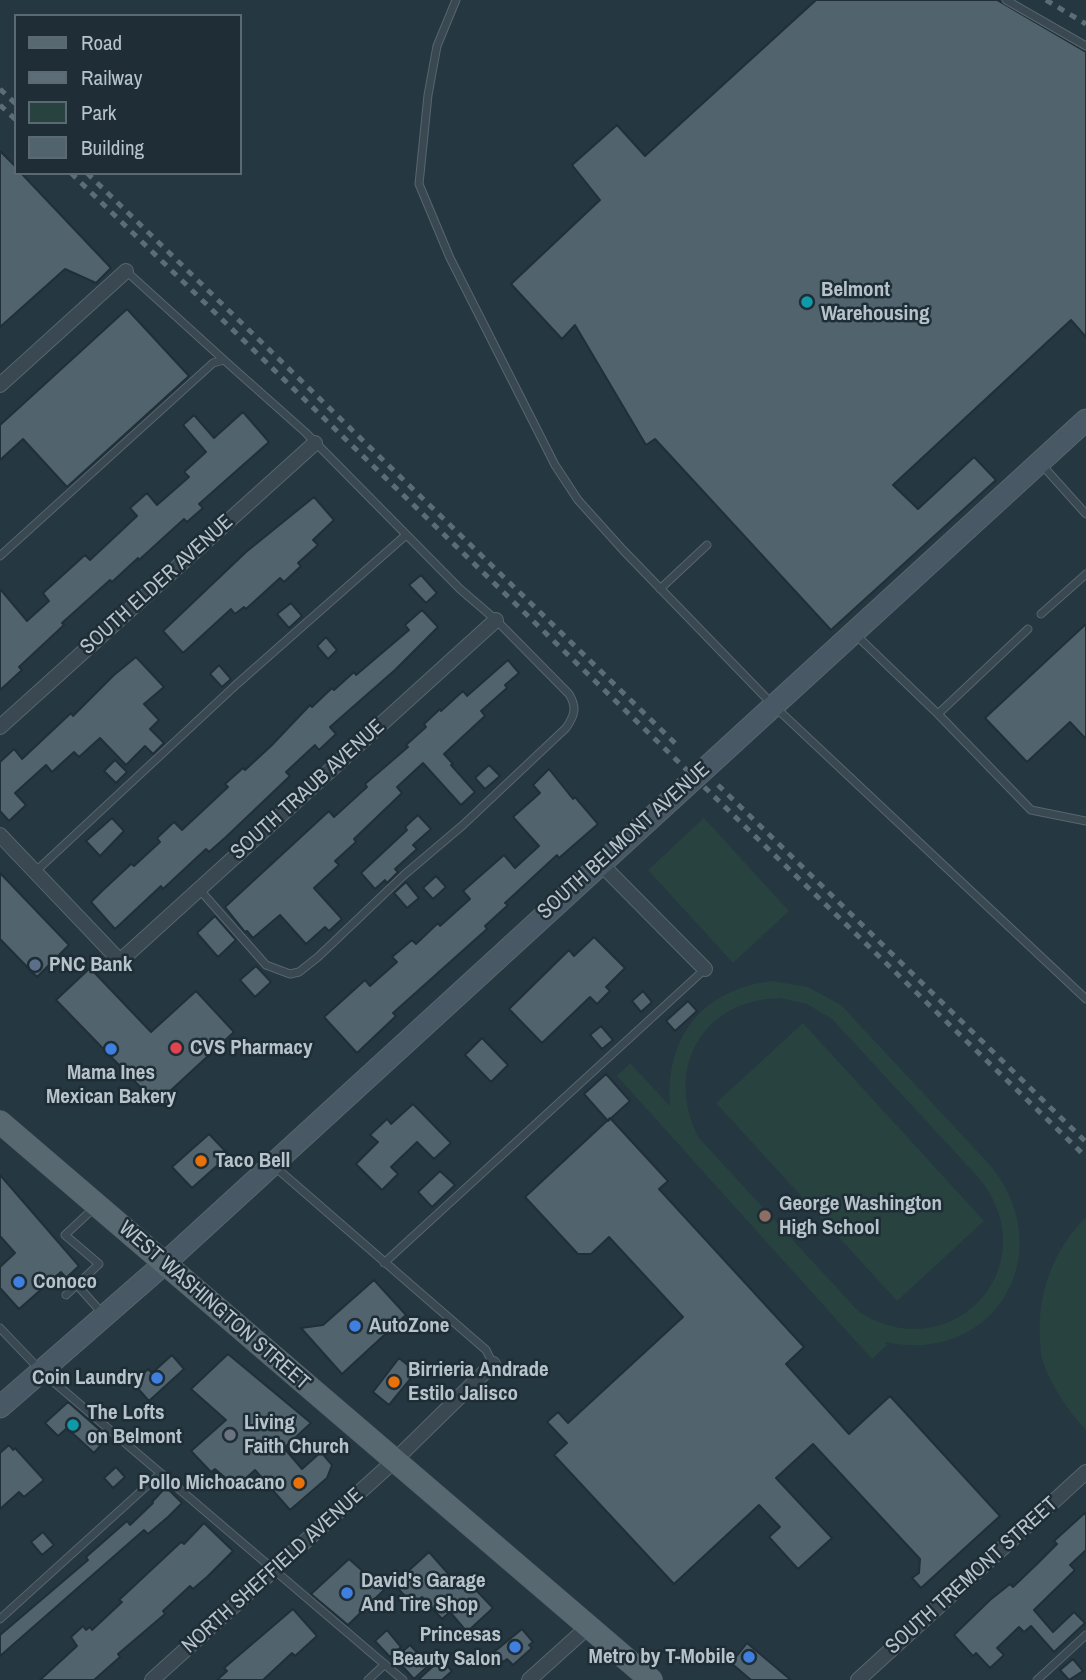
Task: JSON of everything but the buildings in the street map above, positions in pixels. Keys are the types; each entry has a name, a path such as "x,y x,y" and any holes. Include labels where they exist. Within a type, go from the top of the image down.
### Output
{"main road":[{"name":"SOUTH BELMONT AVENUE","path":"0,1407 165,1263 1086,420"},
{"name":"WEST WASHINGTON STREET","path":"0,1122 651,1680"}],"street":[{"path":"2,380 126,271"},
{"name":"SOUTH ELDER AVENUE","path":"0,727 315,443"},
{"name":"SOUTH TRAUB AVENUE","path":"35,872 120,961 496,620"},
{"path":"0,835 35,872"},
{"path":"600,863 705,969"},
{"name":"NORTH SHEFFIELD AVENUE","path":"152,1680 394,1461 493,1364"},
{"name":"SOUTH TREMONT STREET","path":"858,1680 1086,1472"},
{"path":"529,1680 589,1626"}],"lane":[{"path":"456,0 437,46 428,95 419,184 450,258 555,465 578,500 773,705 1086,999"},
{"path":"1006,0 1086,46"},
{"path":"126,271 315,443 460,589 496,620 569,694 575,704 573,718 566,728 463,825 299,972 290,974 266,965 199,889"},
{"path":"0,556 213,363 224,360"},
{"path":"1040,462 1086,514"},
{"path":"35,872 237,684 406,535"},
{"path":"660,589 707,545"},
{"path":"1041,614 1086,573"},
{"path":"938,714 1028,629"},
{"path":"853,632 938,714 1031,810 1086,821"},
{"path":"384,1263 705,969"},
{"path":"272,1164 486,1350 493,1364"},
{"path":"66,1295 99,1264 65,1235 97,1205"},
{"path":"77,1285 105,1316"},
{"path":"0,1328 42,1373 403,1680"},
{"path":"0,1619 160,1474"},
{"path":"1037,1680 1086,1635"},
{"path":"368,1680 385,1664"}],"green space":[{"path":"704,818 789,911 733,963 648,870"},
{"path":"771,981 808,987 841,1005 990,1165 1010,1198 1019,1232 1017,1265 1006,1295 986,1319 958,1337 924,1345 885,1342 887,1345 872,1359 617,1076 630,1063 670,1106 670,1081 682,1038 707,1006 747,986","holes":["780,998 807,1004 832,1019 978,1177 997,1210 1003,1243 997,1273 981,1299 957,1318 928,1328 894,1327 859,1312 699,1138 689,1113 686,1088 688,1064 697,1043 710,1025 729,1011 752,1002"]},
{"path":"803,1023 984,1221 897,1301 716,1103"},
{"path":"1086,1217 1086,1430 1061,1398 1047,1371 1041,1354 1040,1323 1041,1306 1056,1258"}],"railway":[{"path":"1046,0 1086,24"},
{"path":"0,89 14,102"},
{"path":"0,105 14,118"},
{"path":"73,175 1086,1157"},
{"path":"89,175 678,746"},
{"path":"718,785 1086,1142"}],"place":[{"name":"Belmont Warehousing","path":"807,302"},
{"name":"PNC Bank","path":"35,965"},
{"name":"CVS Pharmacy","path":"176,1048"},
{"name":"Mama Ines Mexican Bakery","path":"111,1049"},
{"name":"Taco Bell","path":"201,1161"},
{"name":"George Washington High School","path":"765,1216"},
{"name":"Conoco","path":"19,1282"},
{"name":"AutoZone","path":"355,1326"},
{"name":"Coin Laundry","path":"157,1378"},
{"name":"Birrieria Andrade Estilo Jalisco","path":"394,1382"},
{"name":"The Lofts on Belmont","path":"73,1425"},
{"name":"Living Faith Church","path":"230,1435"},
{"name":"Pollo Michoacano","path":"299,1483"},
{"name":"David's Garage And Tire Shop","path":"347,1593"},
{"name":"Princesas Beauty Salon","path":"515,1647"},
{"name":"Metro by T-Mobile","path":"749,1657"}]}
